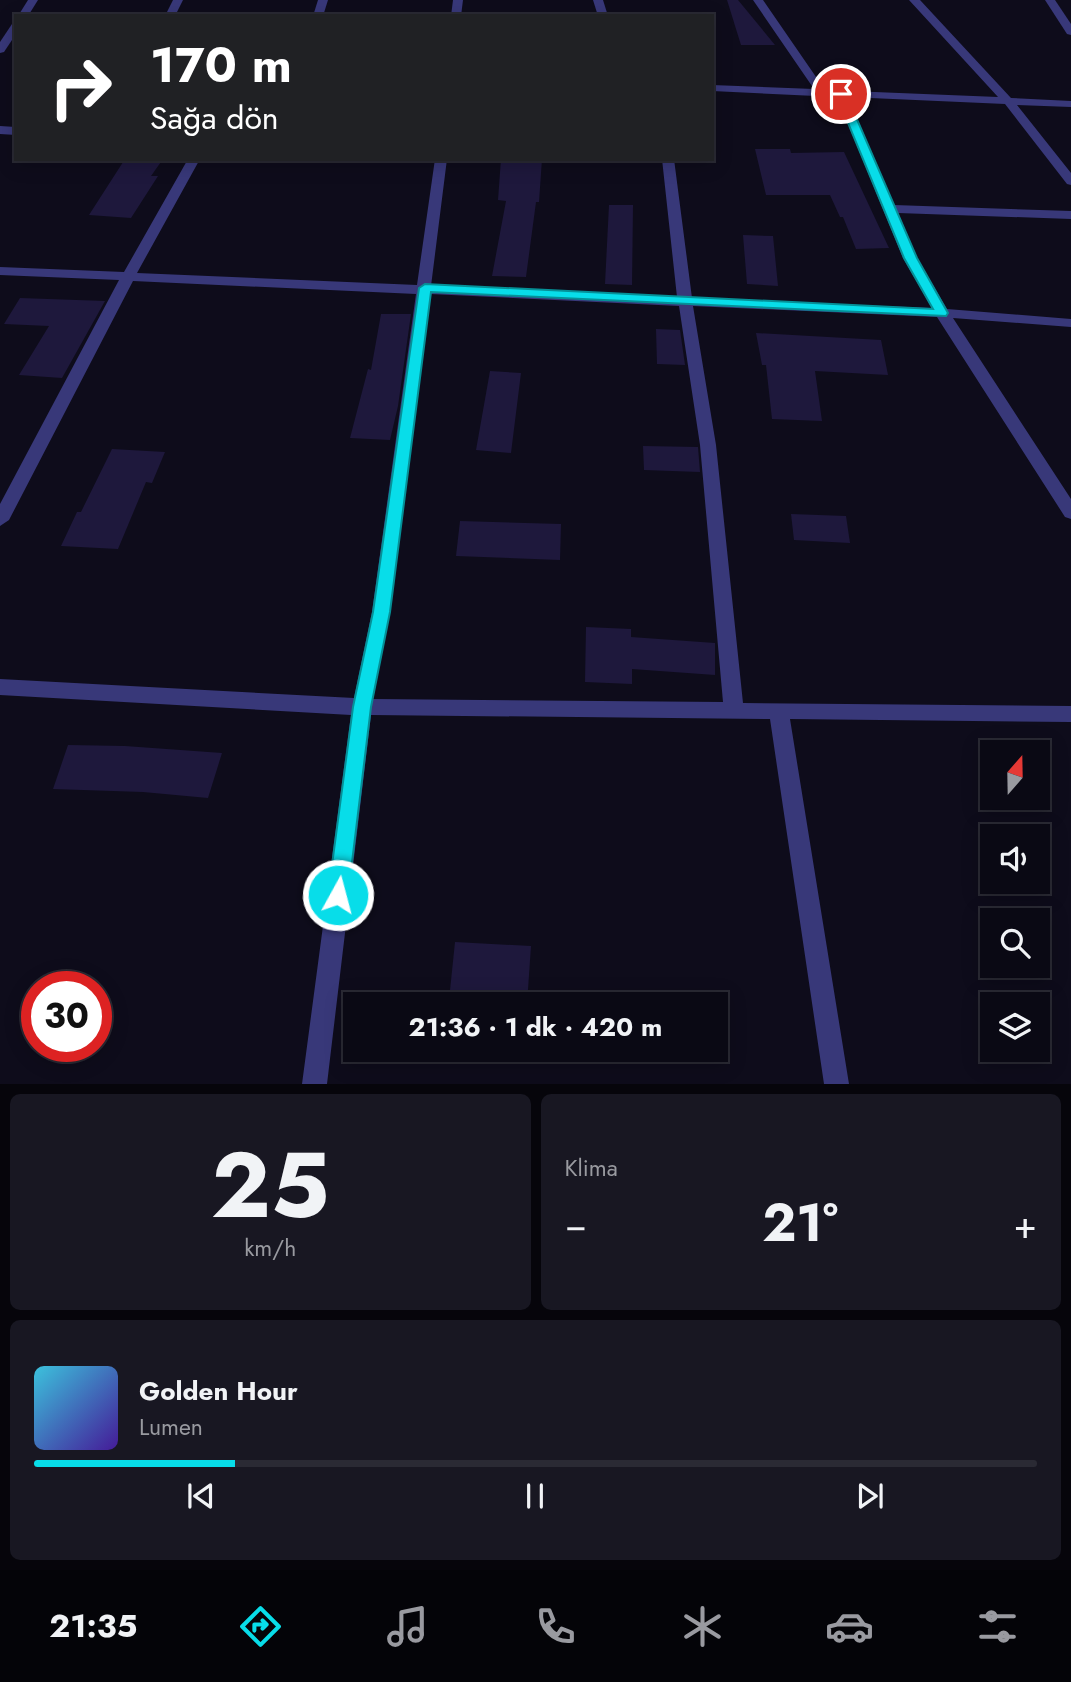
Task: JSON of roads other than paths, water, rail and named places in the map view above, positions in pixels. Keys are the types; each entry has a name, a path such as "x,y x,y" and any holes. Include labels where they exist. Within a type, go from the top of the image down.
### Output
{"street":[{"path":"758,0 822,93"},
{"path":"914,0 1009,102 1071,181"},
{"path":"1050,0 1071,32"},
{"path":"0,51 14,29"},
{"path":"714,88 1071,104"},
{"path":"841,94 910,258 942,313 1071,513"},
{"path":"0,520 128,277 193,161"},
{"path":"314,1083 362,707 381,612 441,161"},
{"path":"668,161 684,301 708,445 734,710"},
{"path":"890,209 1071,215"},
{"path":"0,271 942,313 1071,323"},
{"path":"0,687 362,707 1071,714"},
{"path":"779,713 837,1083"}]}
